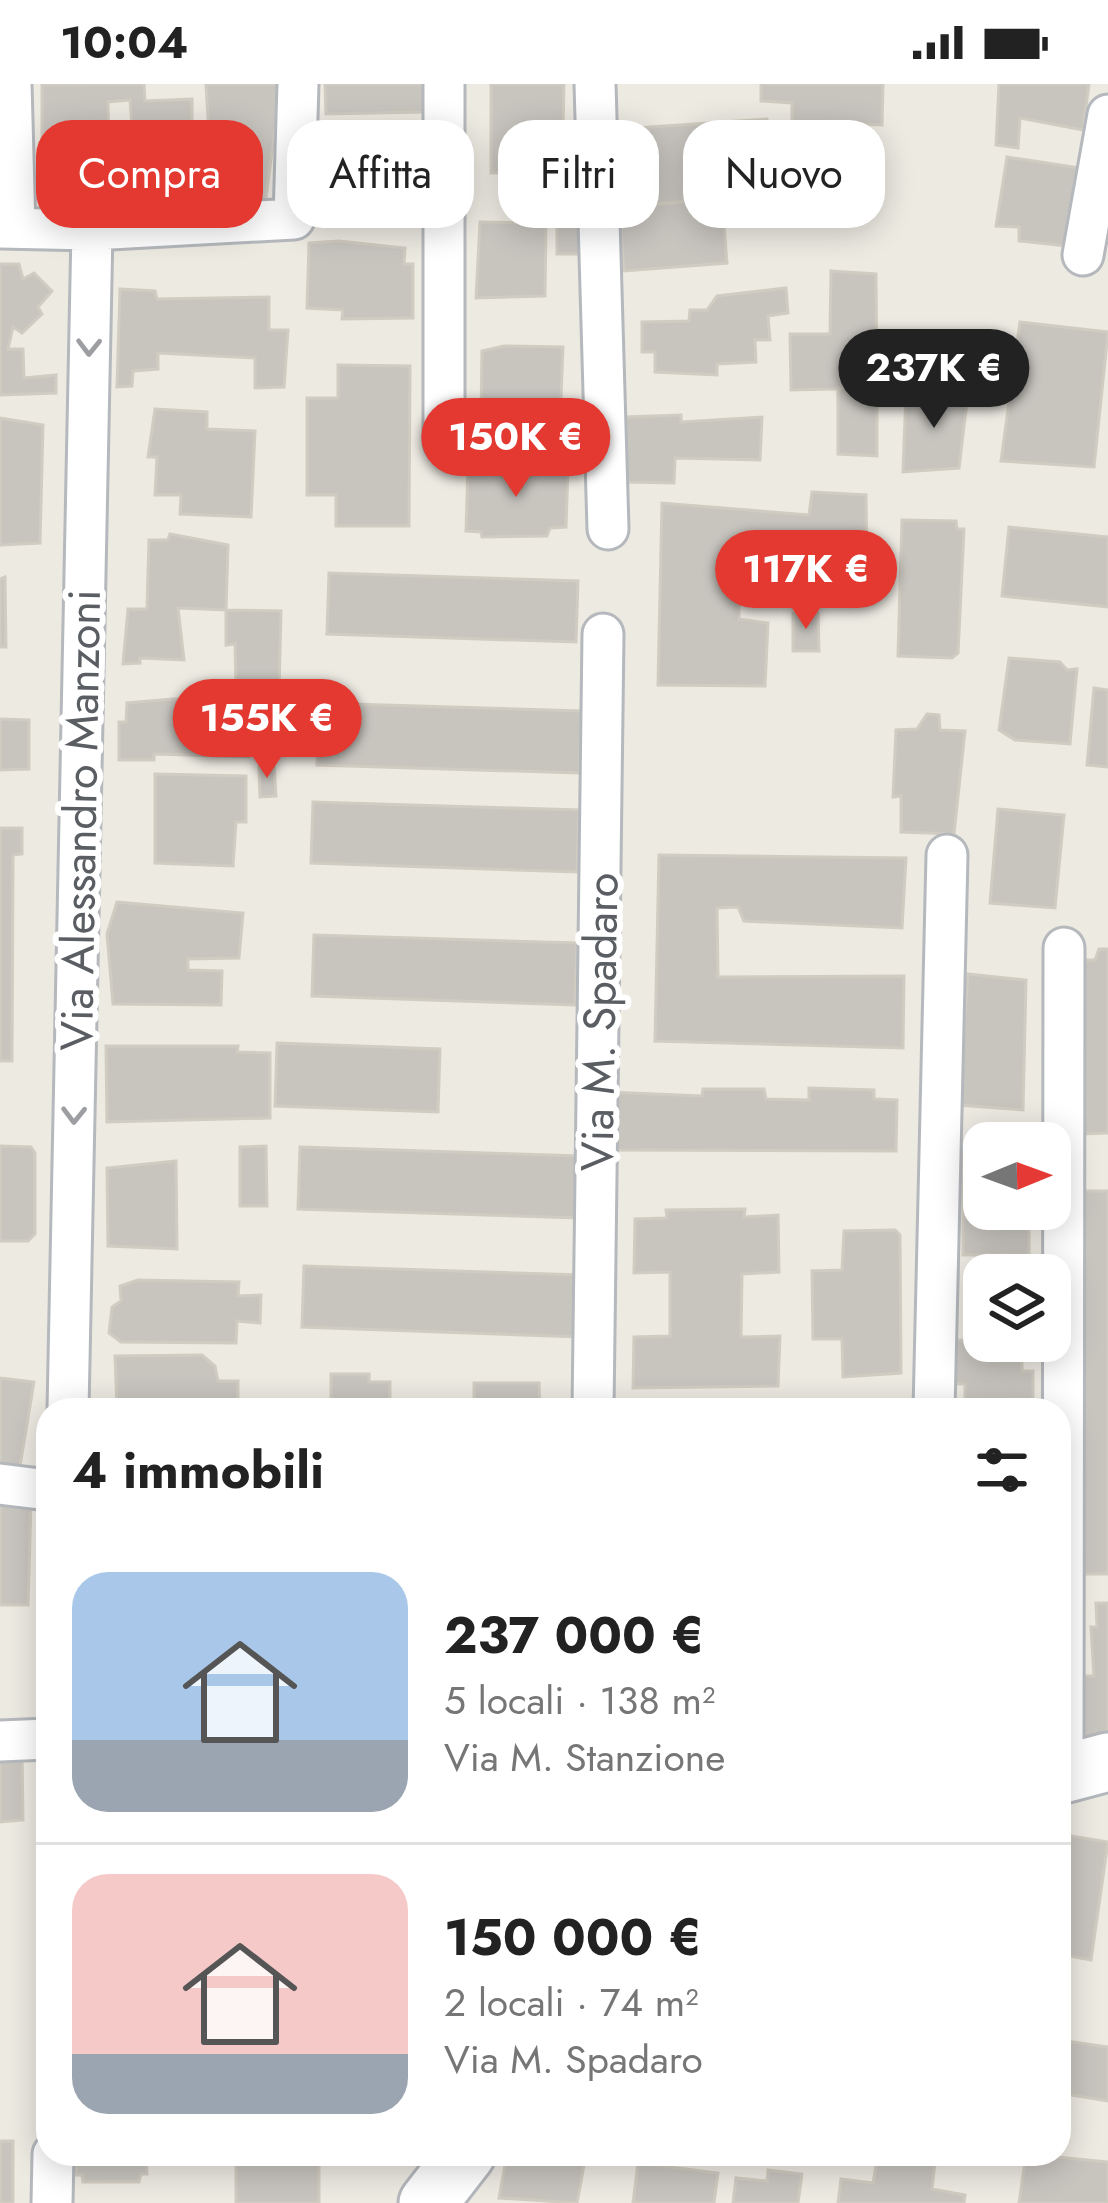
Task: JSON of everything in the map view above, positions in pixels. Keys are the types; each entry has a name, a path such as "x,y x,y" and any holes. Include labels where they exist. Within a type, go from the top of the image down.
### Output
{"street":[{"path":"10,84 8,228 92,230 294,219 298,84"},
{"path":"444,84 444,442"},
{"path":"595,84 608,529"},
{"path":"1083,255 1108,115"},
{"name":"Via Alessandro Manzoni","path":"68,1398 92,230"},
{"name":"Via M. Spadaro","path":"593,1398 603,634"},
{"path":"934,1398 947,855"},
{"path":"1064,948 1077,1770"},
{"path":"0,1484 36,1488"},
{"path":"0,1741 36,1739"},
{"path":"52,2203 53,2166"},
{"path":"428,2203 457,2166"}],"building":[{"path":"144,84 145,101 192,99 192,120 131,120 130,100 108,102 108,120 42,120 42,85"},
{"path":"206,84 281,84 265,205 263,120 208,120"},
{"path":"325,84 424,84 424,112 326,114"},
{"path":"491,84 564,84 563,120 498,120 498,173 491,173"},
{"path":"761,84 883,84 882,120 792,120 792,103 761,101"},
{"path":"999,84 1089,84 1083,130 1020,118 1018,148 996,145"},
{"path":"683,125 683,202 659,204 659,126"},
{"path":"1007,157 1080,168 1068,246 1019,241 1019,227 996,226"},
{"path":"683,202 683,228 724,228 727,263 624,271 621,228 659,228 659,204"},
{"path":"480,222 498,222 498,228 546,228 545,296 476,298"},
{"path":"557,228 581,228 581,254 557,254"},
{"path":"309,243 405,248 404,264 413,264 413,318 342,319 343,310 307,308"},
{"path":"0,264 19,264 23,279 34,273 52,291 38,307 42,314 22,333 13,327 8,349 23,349 24,378 56,375 56,393 0,395"},
{"path":"831,271 876,274 877,388 791,390 790,334 830,334"},
{"path":"786,288 788,313 768,316 770,340 755,340 756,362 717,364 717,375 655,372 655,352 642,352 642,322 689,321 690,310 707,310 717,296"},
{"path":"120,289 155,291 157,299 269,297 269,330 288,330 284,387 255,388 255,358 158,353 158,369 133,371 132,386 117,387"},
{"path":"1020,322 1108,332 1094,467 1001,461"},
{"path":"504,346 563,347 560,421 481,417 482,351"},
{"path":"338,365 410,366 409,526 336,526 336,495 307,495 307,398 338,398"},
{"path":"838,388 877,388 877,456 838,454"},
{"path":"906,392 968,393 959,468 903,472"},
{"path":"155,409 207,412 207,429 255,431 251,517 180,514 181,495 155,495 157,457 148,457"},
{"path":"681,415 681,422 762,417 760,460 675,458 674,483 626,482 626,417"},
{"path":"0,418 43,425 40,543 0,545"},
{"path":"500,463 500,468 568,468 566,527 550,528 547,536 482,537 481,532 466,531 468,464"},
{"path":"812,492 866,495 867,574 739,567 739,619 768,623 765,686 658,685 662,503 809,515"},
{"path":"902,520 956,521 957,529 964,529 958,653 952,658 898,656"},
{"path":"1009,527 1108,537 1108,607 1002,596"},
{"path":"170,534 228,545 226,610 178,608 184,660 140,658 140,663 123,664 128,609 147,609 149,540 168,540"},
{"path":"329,573 578,581 576,642 327,634"},
{"path":"5,577 6,647 0,647 0,579"},
{"path":"226,610 281,611 279,690 236,685 235,644 226,645"},
{"path":"793,613 818,613 819,651 793,651"},
{"path":"1009,658 1060,662 1067,670 1077,669 1070,744 1015,740 999,730"},
{"path":"1094,688 1108,690 1108,767 1087,765"},
{"path":"230,699 227,726 252,728 249,757 154,754 154,760 119,760 119,722 126,722 127,703"},
{"path":"318,703 581,711 579,773 317,765"},
{"path":"927,714 939,715 940,730 965,731 954,834 901,832 901,796 893,797 896,730 917,729"},
{"path":"0,719 29,720 29,769 0,770"},
{"path":"274,765 276,796 260,797 259,767"},
{"path":"155,774 246,776 246,822 236,822 233,866 155,863"},
{"path":"313,802 579,810 577,872 311,863"},
{"path":"998,809 1064,815 1055,908 990,903"},
{"path":"0,828 22,828 22,854 13,855 12,1061 0,1061"},
{"path":"659,855 906,858 902,928 744,921 738,907 717,908 718,977 904,976 903,1048 655,1041"},
{"path":"117,902 243,913 239,958 188,959 188,970 222,971 221,1005 113,1004 107,934"},
{"path":"314,935 577,943 575,1005 312,996"},
{"path":"1099,949 1108,949 1108,1133 1083,1134 1084,960 1095,960"},
{"path":"968,974 1026,980 1023,1110 958,1105"},
{"path":"277,1043 440,1049 438,1112 275,1106"},
{"path":"106,1046 238,1046 237,1052 270,1053 270,1118 107,1122"},
{"path":"809,1088 874,1090 874,1099 897,1100 896,1151 607,1150 609,1092 702,1096 703,1089 764,1089 766,1099 809,1100"},
{"path":"0,1146 31,1147 35,1153 35,1234 28,1241 0,1241"},
{"path":"266,1146 267,1206 240,1206 240,1147"},
{"path":"300,1147 581,1156 579,1218 298,1209"},
{"path":"176,1161 177,1249 108,1246 107,1168"},
{"path":"1082,1191 1108,1191 1108,1574 1081,1574"},
{"path":"745,1209 744,1217 778,1215 779,1272 742,1274 741,1337 780,1336 778,1386 633,1388 634,1337 670,1336 670,1272 634,1273 635,1219 667,1218 666,1210"},
{"path":"895,1230 900,1235 901,1373 843,1377 842,1339 813,1339 812,1271 842,1270 844,1231"},
{"path":"963,1230 1029,1230 1029,1254 963,1254"},
{"path":"304,1266 581,1275 579,1337 302,1327"},
{"path":"138,1280 239,1282 238,1296 261,1295 260,1323 237,1321 236,1343 121,1342 109,1333 112,1307 121,1301 120,1286"},
{"path":"956,1340 963,1340 963,1362 1022,1362 1022,1371 1033,1371 1033,1398 965,1398 965,1384 955,1384"},
{"path":"202,1355 215,1366 218,1381 238,1381 238,1398 117,1398 115,1356"},
{"path":"331,1374 369,1374 369,1382 390,1382 390,1398 331,1398"},
{"path":"0,1378 34,1382 20,1466 0,1464"},
{"path":"474,1383 539,1383 540,1398 474,1398"},
{"path":"0,1500 31,1504 28,1605 0,1605"},
{"path":"1096,1603 1108,1603 1108,1737 1078,1737 1076,1676 1094,1676 1091,1627 1097,1627"},
{"path":"22,1753 23,1820 0,1822 0,1754"},
{"path":"1071,1836 1108,1842 1091,1960 1071,1956"},
{"path":"1071,2042 1108,2047 1108,2101 1071,2095"},
{"path":"0,2141 13,2141 13,2203 0,2203"},
{"path":"1071,2158 1108,2162 1108,2203 1019,2203 1024,2166 1071,2166"},
{"path":"76,2166 147,2166 147,2174 141,2174 139,2182 83,2182 82,2175 76,2175"},
{"path":"236,2166 319,2166 319,2203 236,2203"},
{"path":"505,2166 584,2166 577,2203 499,2198"},
{"path":"638,2166 718,2173 714,2203 633,2203"},
{"path":"876,2166 935,2166 932,2189 965,2195 964,2203 838,2203 841,2179 873,2183"},
{"path":"768,2170 802,2174 798,2203 733,2203 736,2178 767,2181"}]}
